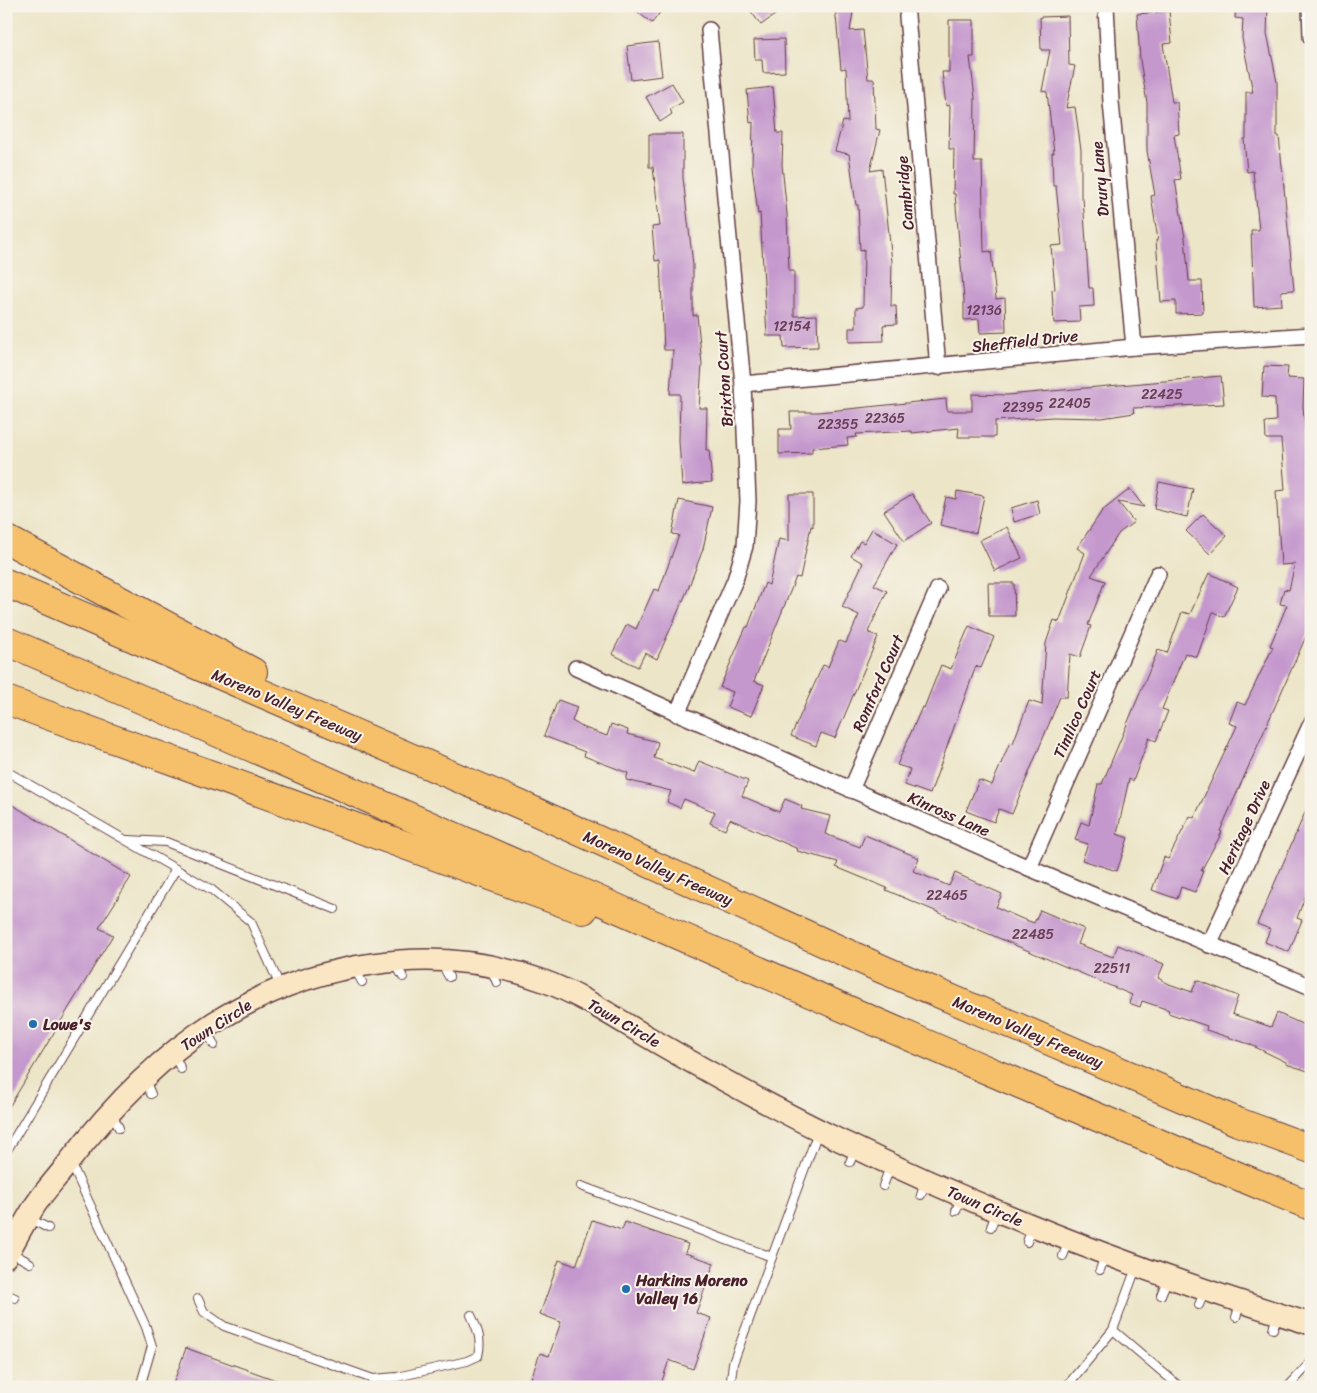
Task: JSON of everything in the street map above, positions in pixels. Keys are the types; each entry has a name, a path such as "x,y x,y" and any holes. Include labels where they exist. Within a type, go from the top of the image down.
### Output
{"highway":[{"path":"6,539 304,700 521,806"},
{"name":"Moreno Valley Freeway","path":"6,583 521,806 891,973 1238,1122 1311,1149"},
{"path":"6,641 804,990 1214,1167 1311,1206"},
{"path":"6,700 804,990"}],"street":[{"name":"Drury Lane","path":"1106,6 1110,93 1134,348"},
{"path":"1310,6 1311,37"},
{"name":"Cambridge","path":"907,16 938,367"},
{"name":"Brixton Court","path":"677,714 735,580 745,546 748,501 744,384 709,30"},
{"name":"Sheffield Drive","path":"744,384 1134,348 1311,335"},
{"name":"Timlico Court","path":"1029,868 1158,574"},
{"name":"Romford Court","path":"851,790 938,589"},
{"name":"Kinross Lane","path":"576,668 1029,868 1311,987"},
{"name":"Heritage Drive","path":"1210,945 1311,724"},
{"name":"Town Circle","path":"8,1254 37,1203 70,1161 115,1120 148,1086 177,1061 241,1012 281,988 314,981 398,969 444,969 493,975 526,975 571,993 705,1070 819,1130 853,1155 891,1164 923,1188 958,1204 1102,1262 1137,1266 1165,1286 1275,1322 1311,1324"}],"lane":[{"path":"6,771 212,890 251,922 281,988"},
{"path":"126,840 166,842 335,909"},
{"path":"6,1152 176,869"},
{"path":"732,1387 733,1363 819,1130"},
{"path":"70,1161 152,1346 149,1362 140,1387"},
{"path":"883,1186 891,1164"},
{"path":"580,1186 772,1257"},
{"path":"28,1218 48,1228"},
{"path":"8,1254 30,1263"},
{"path":"1066,1387 1113,1330 1137,1266"},
{"path":"6,1294 15,1298"},
{"path":"198,1299 204,1312 224,1326 373,1379 397,1377 467,1361 478,1356 481,1345 478,1330 471,1315"},
{"path":"1113,1330 1180,1387"},
{"path":"1288,1387 1311,1362"}],"building":[{"path":"629,6 665,6 652,23"},
{"path":"747,6 787,6 761,25"},
{"path":"835,6 854,6 850,31 863,30 868,79 874,79 876,129 880,130 870,171 882,169 892,262 891,306 896,306 897,324 883,325 884,341 849,342 849,328 856,328 856,308 863,307 864,249 860,250 858,205 856,205 849,154 835,151 843,121 848,122 846,68 841,69"},
{"path":"1236,6 1268,6 1267,33 1277,82 1277,136 1279,136 1294,290 1281,291 1282,305 1254,307 1251,230 1259,230 1253,171 1247,172 1244,139 1246,139 1246,92 1253,92 1242,38 1243,19 1235,18"},
{"path":"1169,11 1172,43 1163,44 1172,102 1177,102 1179,134 1174,135 1181,179 1175,180 1185,238 1189,281 1202,281 1203,313 1176,314 1176,301 1161,302 1156,240 1158,240 1151,196 1155,195 1147,151 1147,103 1140,60 1137,14"},
{"path":"1068,16 1069,65 1075,66 1066,108 1075,107 1081,150 1081,199 1083,198 1089,288 1093,288 1094,306 1079,307 1080,322 1054,323 1052,290 1055,289 1051,246 1062,245 1056,186 1053,186 1052,153 1054,153 1047,92 1042,91 1050,50 1041,50 1040,17"},
{"path":"949,20 974,20 974,57 970,57 975,98 974,162 982,162 984,252 991,251 996,299 1005,298 1006,332 980,333 979,319 964,320 955,194 953,194 954,149 949,149 950,105 946,106 942,72 949,72"},
{"path":"784,39 785,72 763,73 762,60 755,60 754,40"},
{"path":"658,42 662,76 631,80 627,46"},
{"path":"672,83 683,102 670,109 672,114 660,122 646,97"},
{"path":"773,87 777,133 783,133 782,165 787,214 789,271 794,271 794,316 817,315 818,347 784,348 783,336 767,336 760,213 758,214 752,166 753,122 750,123 747,90"},
{"path":"649,134 683,134 683,178 693,265 693,316 697,315 702,364 699,408 707,408 706,450 709,450 712,482 682,485 679,441 680,394 670,394 673,350 664,350 660,260 655,261 652,227 660,226 653,167 649,167"},
{"path":"1264,366 1288,367 1287,378 1304,379 1303,406 1311,492 1311,625 1220,831 1222,832 1201,871 1203,871 1195,892 1181,887 1177,899 1152,890 1164,857 1168,859 1190,816 1194,818 1237,726 1229,723 1237,702 1245,705 1273,647 1270,646 1287,605 1280,604 1284,589 1289,590 1295,564 1281,565 1276,491 1285,490 1281,439 1266,439 1265,422 1276,421 1275,398 1262,397"},
{"path":"1221,376 1224,404 1133,408 1134,413 1102,418 1053,417 995,421 995,437 958,437 959,428 912,433 912,431 856,434 857,437 847,438 848,445 812,448 812,453 779,454 779,429 791,429 790,412 819,412 946,399 947,411 972,411 972,394 1007,395"},
{"path":"1159,482 1193,489 1187,517 1154,509"},
{"path":"1130,489 1144,507 1118,502 1134,522 1119,533 1091,576 1105,581 1088,625 1091,626 1080,657 1070,654 1067,697 1060,697 1012,814 999,809 994,822 966,811 979,780 992,785 1010,742 1013,743 1029,701 1042,705 1046,643 1054,620 1059,622 1085,553 1077,548 1102,511"},
{"path":"957,491 984,496 976,533 940,525 946,497 956,499"},
{"path":"789,494 813,494 813,527 811,526 800,578 796,577 754,681 764,685 751,716 727,707 733,692 720,687 746,627 748,627 765,583 769,585 779,539 789,541"},
{"path":"912,494 931,523 904,541 884,511"},
{"path":"679,500 712,507 703,549 688,589 657,659 645,653 638,667 612,654 627,624 636,629 654,589 659,591 679,535 672,534"},
{"path":"1037,500 1040,514 1014,522 1011,508"},
{"path":"1203,514 1227,536 1210,554 1186,531"},
{"path":"1007,527 1022,558 995,571 980,540"},
{"path":"872,529 897,544 874,585 887,591 868,632 878,637 835,738 821,733 816,746 791,736 823,665 828,667 839,641 846,643 859,615 842,607 863,563 851,556 860,541 864,543"},
{"path":"1209,573 1238,587 1224,617 1213,612 1197,657 1185,653 1162,709 1168,711 1156,741 1149,738 1133,781 1129,779 1117,834 1128,838 1117,871 1082,860 1088,844 1075,840 1081,822 1089,825 1098,784 1102,784 1158,650 1167,653 1182,612 1190,614"},
{"path":"988,583 1014,583 1015,616 989,616"},
{"path":"969,626 994,637 981,668 976,666 930,794 905,785 910,769 897,765 922,707 924,708 941,665 951,669"},
{"path":"558,700 577,707 572,721 582,727 607,736 611,724 628,730 627,734 658,742 654,758 694,773 699,761 748,781 742,796 779,812 785,799 802,806 801,809 830,816 825,834 860,847 865,835 919,858 913,871 949,886 955,873 1002,894 996,907 1020,918 1034,923 1040,910 1084,929 1078,944 1113,957 1118,945 1164,964 1158,978 1169,984 1192,992 1197,980 1238,996 1232,1014 1271,1027 1277,1013 1311,1028 1311,1072 1286,1064 1286,1062 1249,1044 1206,1030 1207,1026 1168,1013 1169,1010 1142,1001 1140,1007 1129,1003 1132,995 886,890 887,888 836,867 838,862 797,851 798,849 730,819 725,830 710,823 715,812 684,799 680,808 667,802 671,791 626,780 628,773 584,756 585,752 544,736"},
{"name":"Lowe's","path":"6,801 131,877 99,928 113,935 6,1112"},
{"path":"1310,801 1311,881 1297,918 1302,920 1289,952 1265,942 1270,929 1257,924"},
{"name":"Harkins Moreno Valley 16","path":"592,1220 622,1230 625,1222 688,1244 685,1253 714,1263 696,1313 711,1318 693,1369 669,1360 660,1387 528,1387 540,1353 549,1356 561,1322 540,1314 559,1260 576,1266"},
{"path":"186,1348 290,1385 290,1387 172,1387"}],"place":[{"name":"Lowe's","path":"33,1024"},
{"name":"Harkins Moreno Valley 16","path":"626,1289"}]}
